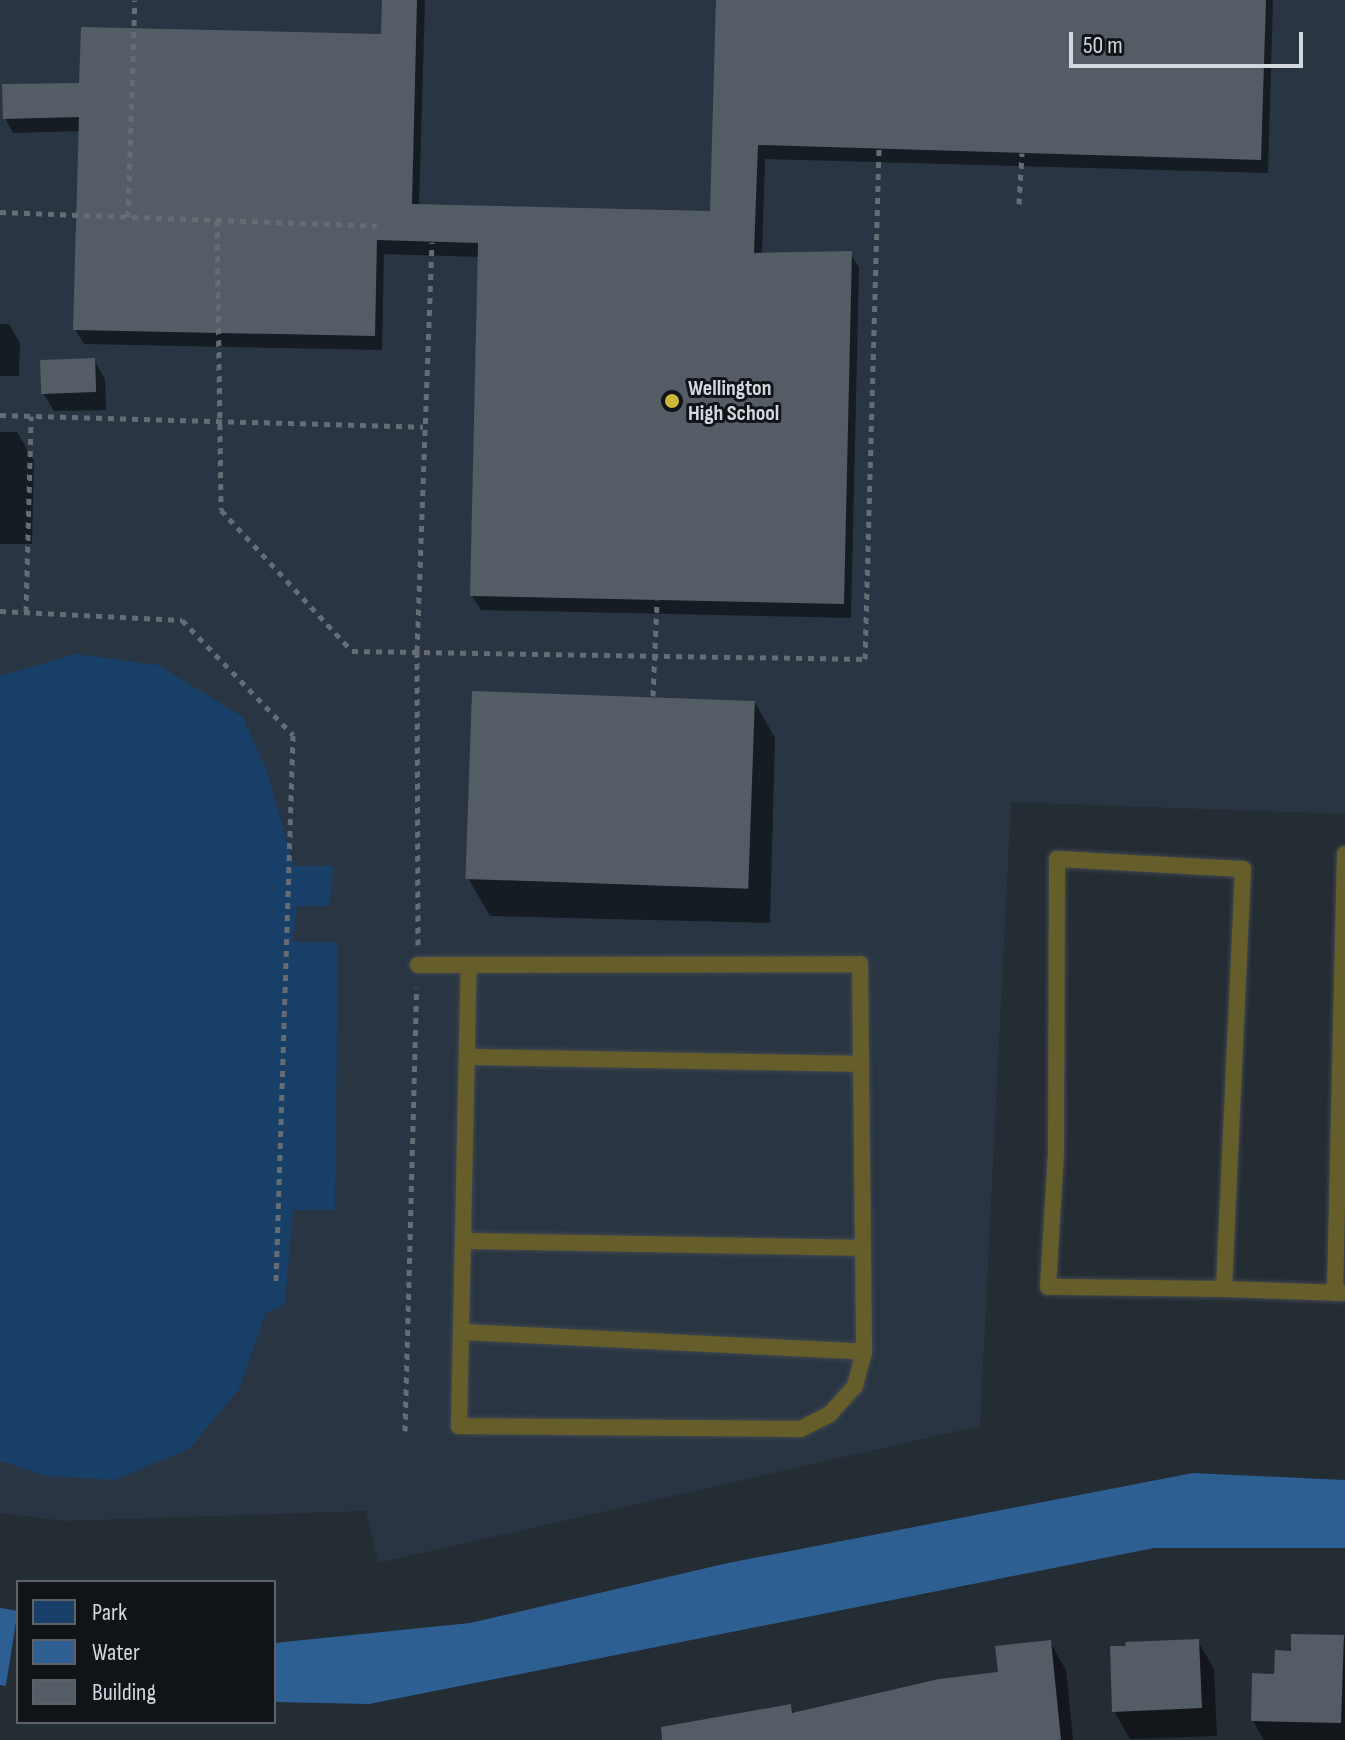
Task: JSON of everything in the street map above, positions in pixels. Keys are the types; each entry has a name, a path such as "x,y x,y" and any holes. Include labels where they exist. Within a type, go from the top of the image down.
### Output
{"lane":[{"path":"1224,1289 1243,869 1057,859 1056,1154 1048,1287 1340,1293 1345,854"},
{"path":"418,965 860,964 864,1352 855,1386 830,1414 801,1429 459,1426 469,965"},
{"path":"467,1057 860,1064"},
{"path":"463,1241 862,1248"},
{"path":"461,1332 864,1352"}],"path":[{"path":"128,217 135,0"},
{"path":"217,220 217,420 221,510 352,651 865,659 879,149"},
{"path":"1019,204 1022,153"},
{"path":"0,212 377,226"},
{"path":"405,1431 418,965 417,651 432,242"},
{"path":"0,415 423,427"},
{"path":"26,612 31,416"},
{"path":"653,696 657,600"},
{"path":"0,611 182,620 293,735 276,1282"}],"shaded area":[{"name":"Wellington High School","path":"0,0 1345,0 1345,814 1011,802 980,1426 378,1563 366,1511 64,1521 0,1513"}],"green space":[{"path":"75,654 158,665 243,717 267,772 294,866 333,866 330,906 297,906 293,942 338,942 335,1210 293,1210 285,1304 266,1313 239,1389 189,1449 114,1480 47,1476 0,1461 0,676"}],"water":[{"path":"1193,1473 1345,1480 1345,1548 1154,1548 369,1704 276,1702 276,1643 470,1623 728,1563"},
{"path":"0,1608 16,1611 6,1686 0,1685"}],"building":[{"path":"382,0 417,0 412,204 710,211 716,0 1266,0 1261,160 758,145 754,253 852,251 844,604 470,596 478,243 377,240 375,336 73,330 79,117 3,119 2,84 79,83 81,27 381,34"},
{"path":"95,358 96,392 41,394 40,360"},
{"path":"472,691 755,701 748,889 465,879"},
{"path":"1291,1634 1344,1635 1341,1723 1251,1721 1252,1673 1274,1674 1275,1650 1291,1651"},
{"path":"1199,1639 1202,1708 1112,1712 1110,1646 1126,1646 1125,1642"},
{"path":"1051,1640 1061,1740 662,1740 661,1727 791,1704 792,1713 939,1679 998,1672 995,1646"}],"place":[{"name":"Wellington High School","path":"672,401"}]}
